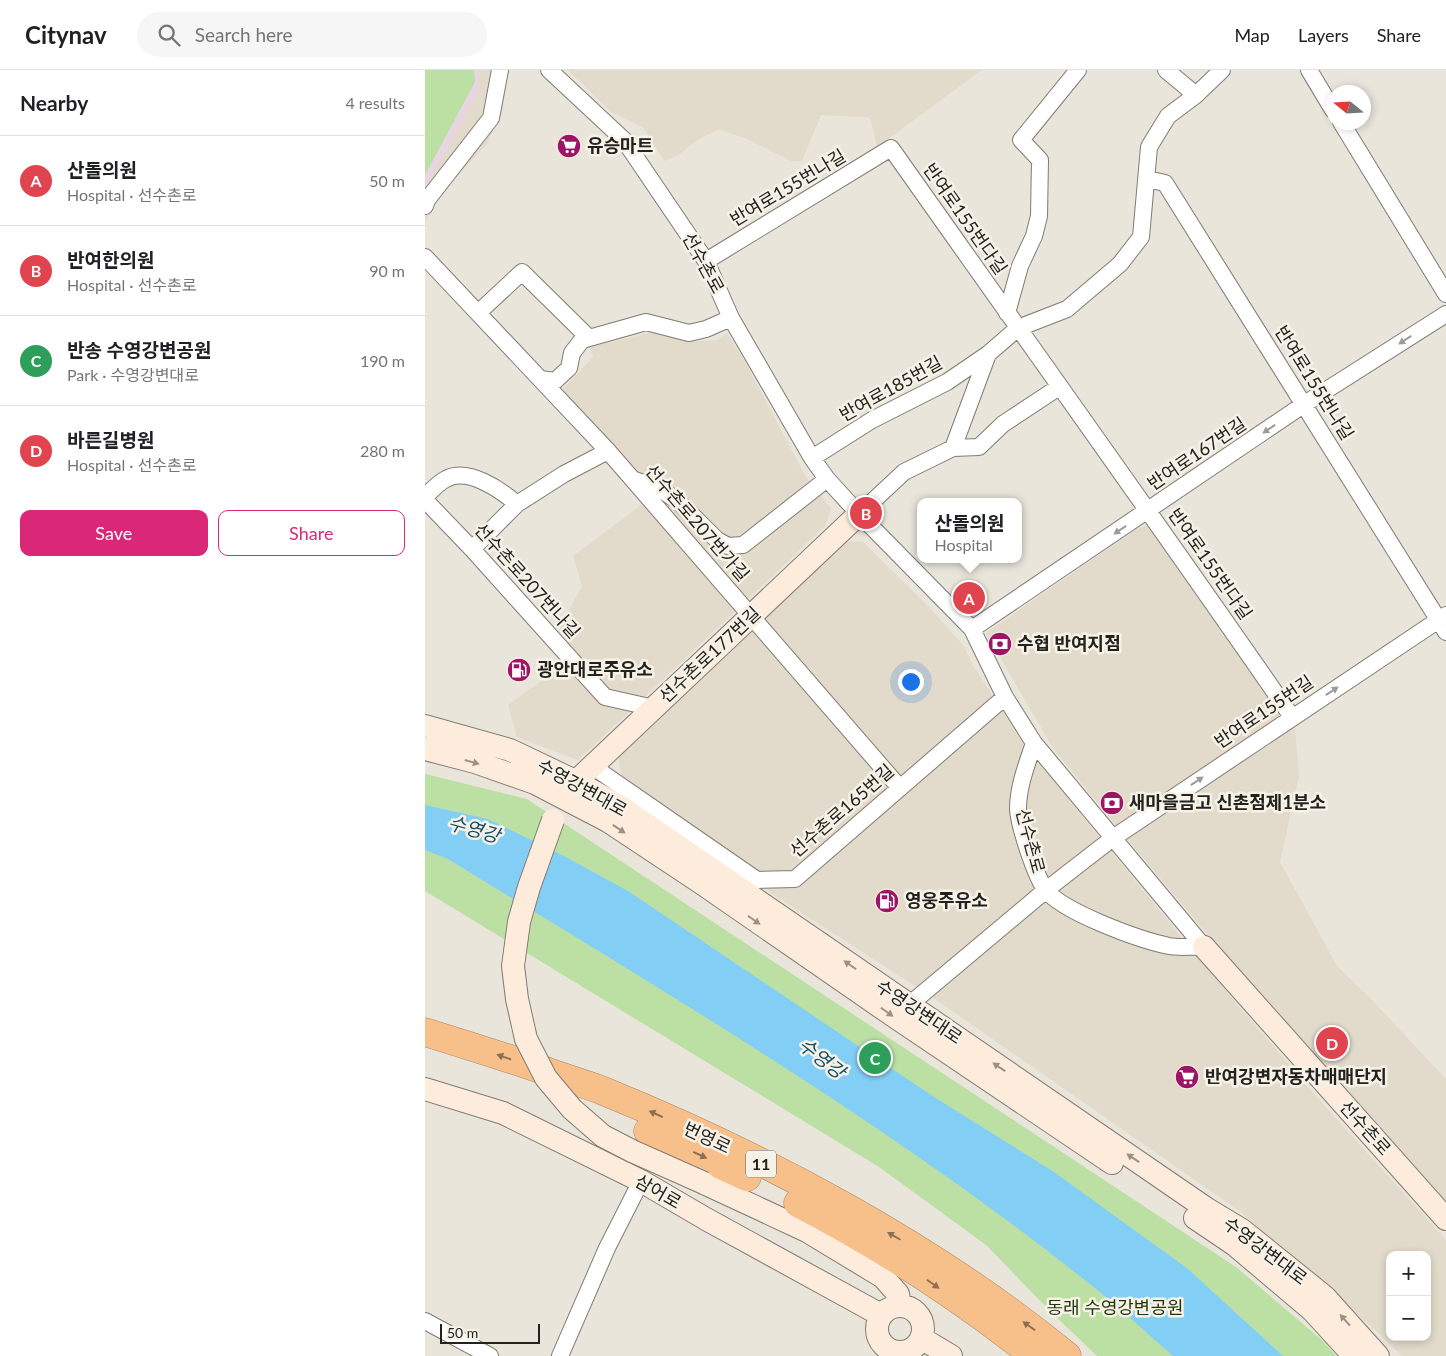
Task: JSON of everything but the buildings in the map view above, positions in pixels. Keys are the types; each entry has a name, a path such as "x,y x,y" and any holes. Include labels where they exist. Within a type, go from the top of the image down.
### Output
{"highway":[{"name":"번영로","path":"425,1032 600,1090 719,1142 831,1199 924,1253 1037,1331 1067,1356"},
{"name":"번영로","path":"425,1051 555,1092 734,1170 817,1213 914,1270 1004,1332 1034,1356"}],"main road":[{"name":"선수촌로177번길","path":"569,789 859,514"},
{"name":"수영강변대로","path":"425,726 510,750 569,789 608,822 897,1019 1235,1245 1312,1310 1353,1356"},
{"name":"수영강변대로","path":"425,749 475,762 535,782 569,789 621,807 1207,1209 1242,1230 1325,1297 1378,1356"},
{"path":"569,789 553,820 529,887 519,922 513,966 517,999 526,1039 547,1078 572,1109 603,1136 807,1231 883,1277 898,1294 891,1310 877,1329 878,1337 881,1344 895,1352 911,1349 921,1338 923,1330 919,1316 908,1307 891,1310"},
{"name":"선수촌로","path":"1204,947 1446,1219"},
{"name":"삼어로","path":"425,1089 503,1113 641,1181 706,1219 891,1310"},
{"path":"921,1338 951,1356"}],"street":[{"path":"425,206 427,200 491,118 500,70"},
{"name":"선수촌로","path":"549,70 624,140 706,261 731,318 812,458 827,479 972,629 1005,697 1034,742 1204,947"},
{"name":"반여로155번다길","path":"1007,313 1020,266 1034,236 1039,216 1039,160 1021,140 1077,70"},
{"path":"1166,70 1196,95"},
{"name":"반여로185번길","path":"812,458 872,420 947,382 988,354 1018,328 1067,308 1120,264 1141,237 1149,147 1168,116 1196,95 1222,70"},
{"path":"1309,70 1326,98"},
{"path":"1346,130 1446,294"},
{"name":"반여로155번나길","path":"706,261 891,148"},
{"name":"반여로155번다길","path":"891,148 1293,717"},
{"name":"반여로155번나길","path":"1147,179 1165,183 1303,405 1443,623"},
{"name":"선수촌로207번가길","path":"425,257 634,480 900,788"},
{"path":"478,313 522,272 589,338"},
{"name":"반여로167번길","path":"972,629 1303,405 1446,314"},
{"path":"540,379 555,381 569,368 572,353 582,340 645,322 689,332 706,329 731,318"},
{"name":"반여로185번길","path":"953,448 988,354"},
{"path":"859,514 904,472 953,448 979,447 1003,424 1059,387"},
{"path":"473,549 517,504 564,474 608,451"},
{"path":"425,498 446,479 459,474 471,476 508,496 517,504"},
{"path":"634,480 660,489 678,501 717,540 728,546 743,545 827,479"},
{"name":"선수촌로207번나길","path":"425,498 605,697 654,708"},
{"name":"반여로155번길","path":"909,1006 1046,890 1113,838 1293,717 1443,623"},
{"name":"선수촌로165번길","path":"593,766 757,880 795,879 1005,697"},
{"name":"선수촌로","path":"1034,742 1021,784 1018,811 1034,870 1046,890 1063,905 1129,934 1171,946 1204,947"},
{"path":"560,1356 607,1248 641,1181"},
{"path":"425,1321 490,1356"}],"shaded area":[{"path":"425,70 504,70 503,108 487,144 443,191 425,223"},
{"path":"425,70 478,70 478,92 425,188"},
{"path":"568,70 982,70 877,147 871,120 867,117 821,115 802,161 791,161 747,139 719,129 696,141 680,154 664,161 643,127 611,112"},
{"path":"662,330 698,341 718,340 727,333 744,360 806,477 831,509 825,526 578,760 517,737 508,705 563,665 568,644 559,629 582,586 573,556 657,493 562,390 593,357 590,347"},
{"path":"1151,525 1183,576 1276,708 1295,728 1299,776 1280,862 1337,966 1370,998 1446,1079 1446,1201 1226,956 1053,748 986,633 1138,528"},
{"path":"843,541 863,542 928,606 964,646 971,662 1017,734 1094,831 1236,1003 1322,1103 1446,1240 1446,1356 1402,1356 1386,1341 1431,1341 1431,1251 1386,1251 1386,1341 1241,1212 938,1001 688,839 624,793 618,754"}],"green space":[{"path":"425,70 474,70 475,82 425,175"},
{"name":"동래 수영강변공원","path":"425,774 527,799 1236,1267 1323,1341 1336,1356 1097,1356 986,1245 879,1167 425,891"}],"water":[{"name":"수영강","path":"425,805 488,819 562,855 628,891 931,1095 1054,1172 1188,1269 1283,1356 1173,1356 1097,1290 1010,1223 853,1113 773,1060 611,959 448,859 425,850"}],"place":[{"name":"유승마트","path":"569,146"},
{"name":"반여한의원","path":"866,513"},
{"name":"산돌의원","path":"969,598"},
{"name":"수협 반여지점","path":"1000,644"},
{"name":"광안대로주유소","path":"519,670"},
{"name":"새마을금고 신촌점제1분소","path":"1112,803"},
{"name":"영웅주유소","path":"887,901"},
{"name":"바른길병원","path":"1332,1043"},
{"name":"반송 수영강변공원","path":"875,1058"},
{"name":"반여강변자동차매매단지","path":"1187,1077"}]}
